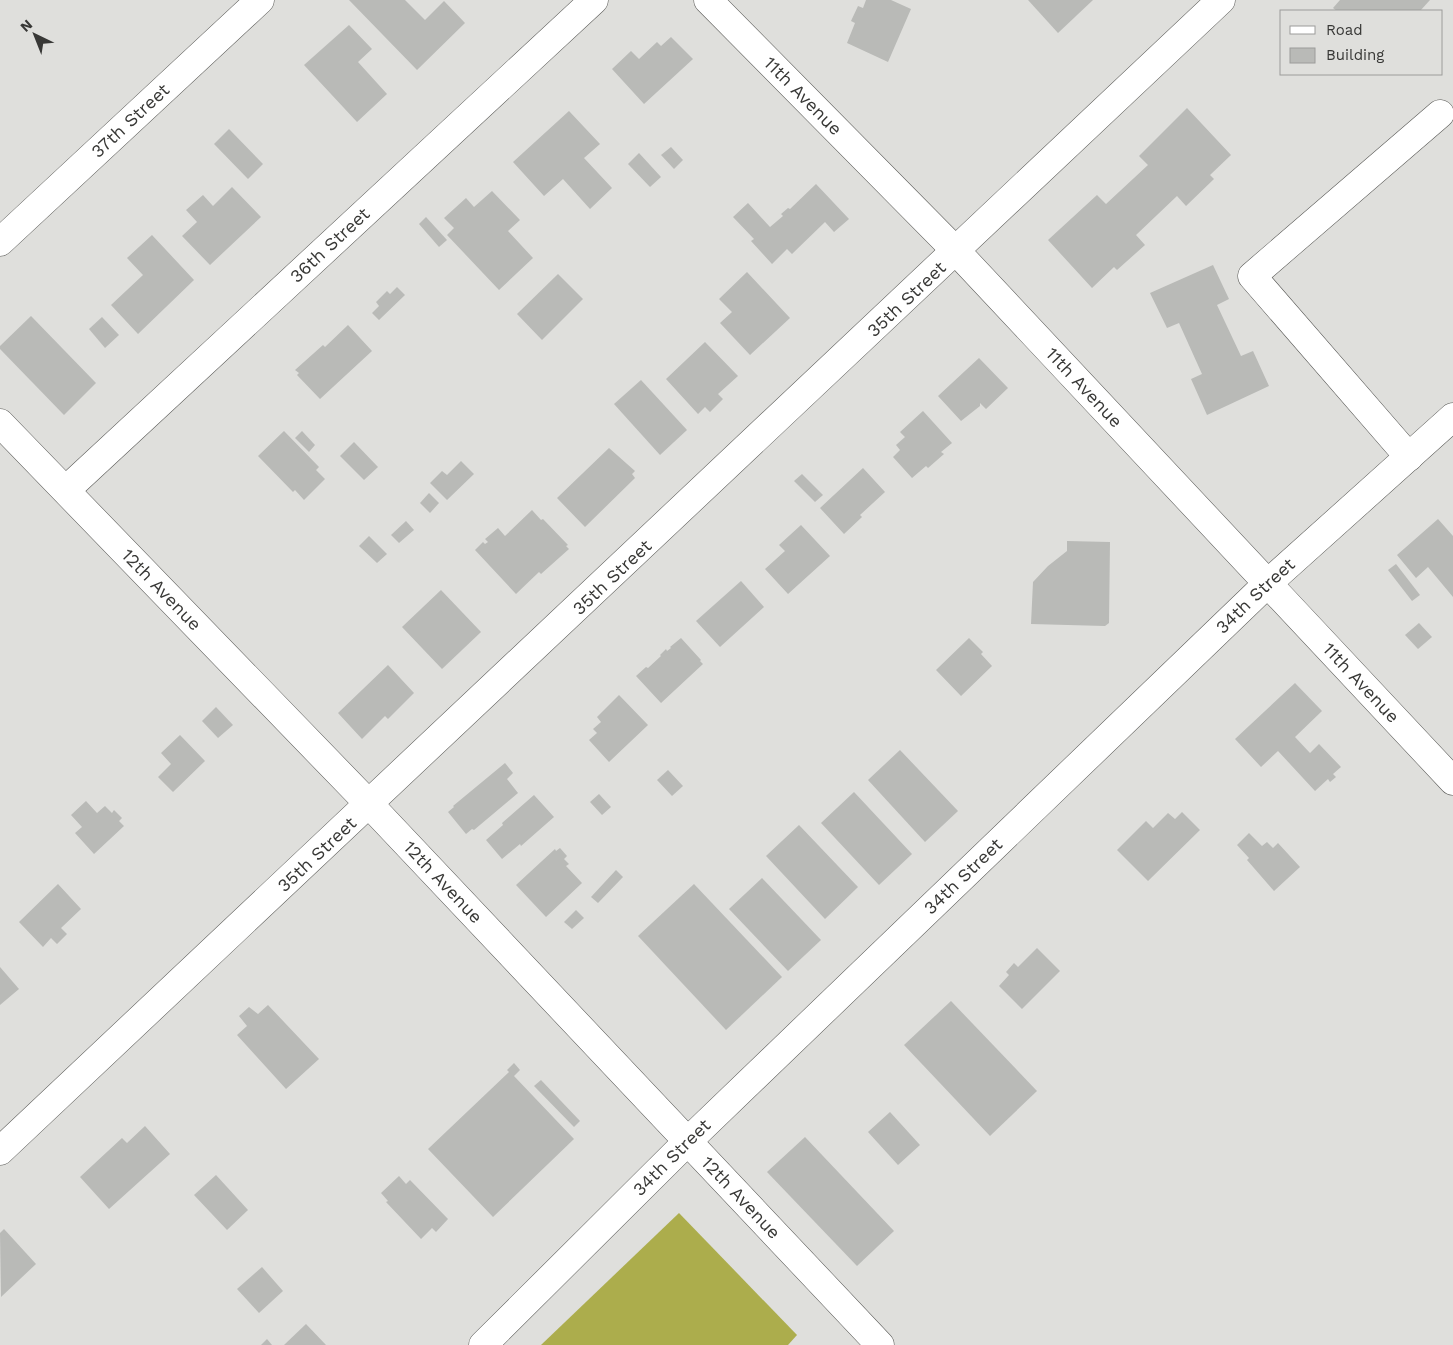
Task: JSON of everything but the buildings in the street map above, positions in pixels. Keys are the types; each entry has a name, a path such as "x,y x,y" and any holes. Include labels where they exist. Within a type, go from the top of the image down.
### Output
{"street":[{"name":"37th Street","path":"0,242 260,0"},
{"name":"36th Street","path":"66,490 594,0"},
{"name":"11th Avenue","path":"708,0 957,252 1453,782"},
{"name":"35th Street","path":"0,1151 957,252 1207,4"},
{"path":"1409,457 1252,276 1440,114"},
{"name":"12th Avenue","path":"0,423 370,805 880,1345"},
{"name":"34th Street","path":"483,1345 687,1142 1267,584 1409,457 1451,423"}],"shaded area":[{"path":"679,1213 797,1335 788,1345 541,1345"}]}
